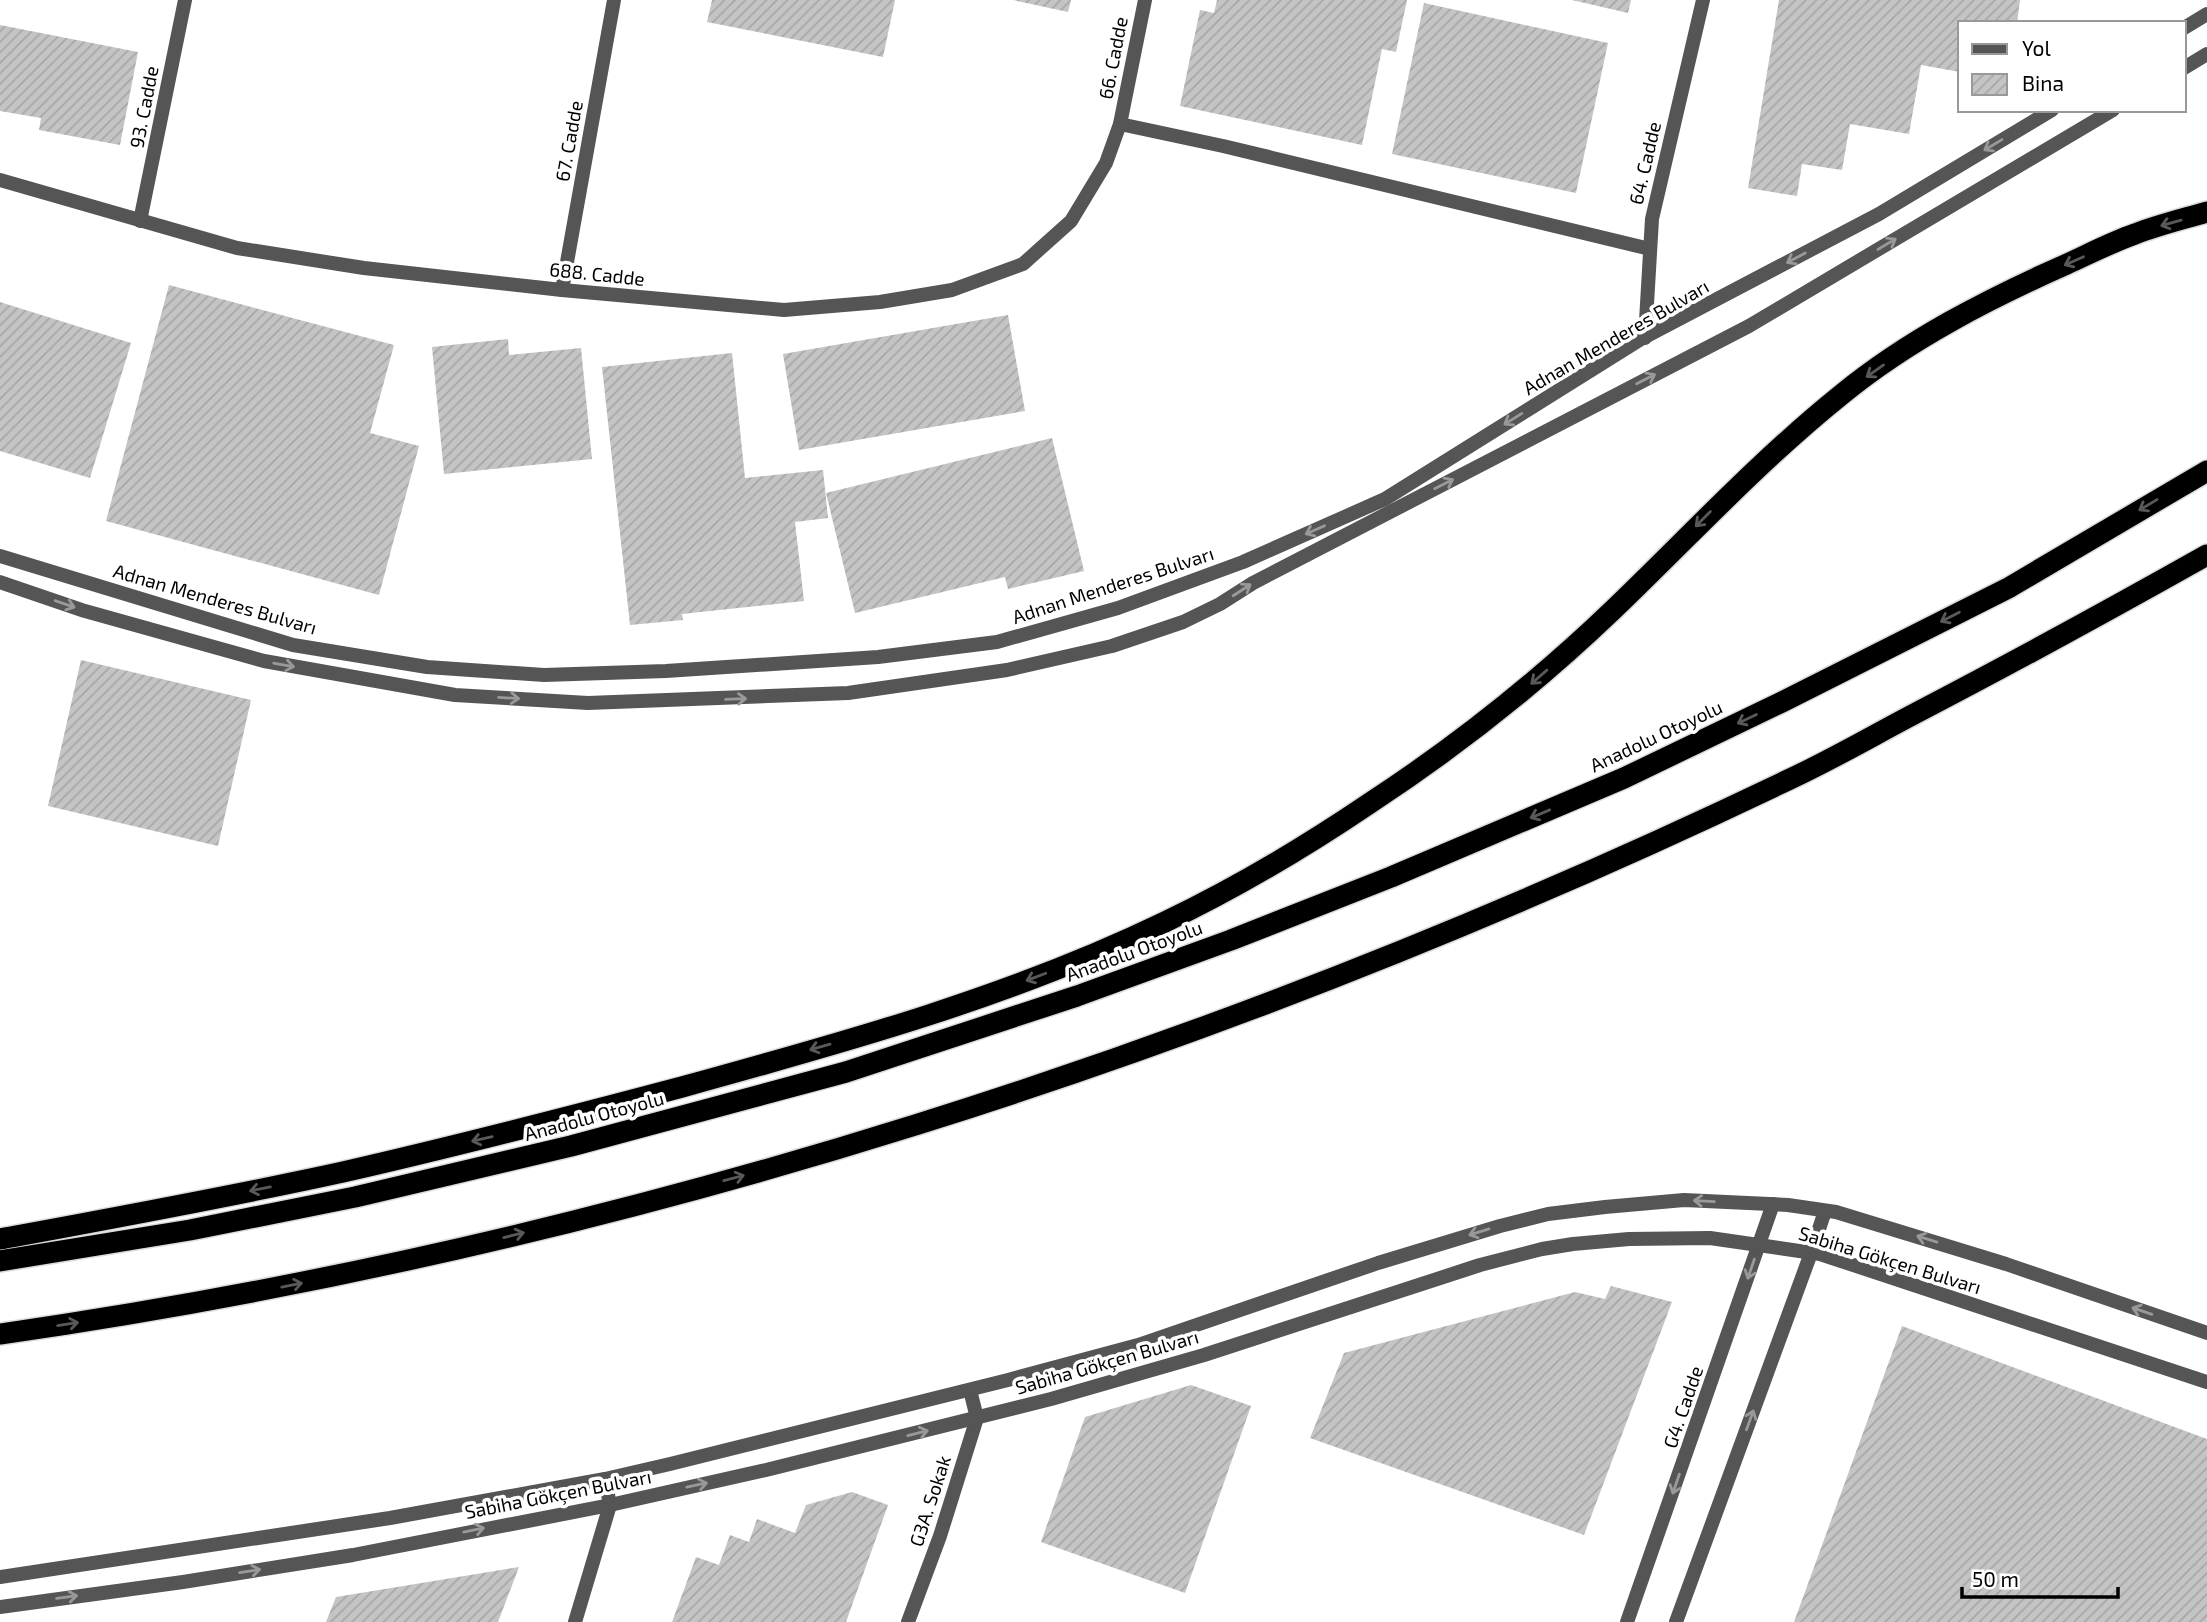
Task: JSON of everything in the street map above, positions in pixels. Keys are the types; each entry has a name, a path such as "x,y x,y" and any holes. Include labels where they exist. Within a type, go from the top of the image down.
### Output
{"highway":[{"path":"0,1239 338,1173 521,1130 689,1085 887,1028 1004,990 1166,922 1270,866 1372,803 1468,734 1536,680 1614,609 1745,478 1845,391 1925,336 2020,285 2136,233 2207,212"},
{"name":"Anadolu Otoyolu","path":"0,1261 190,1230 342,1200 572,1146 846,1072 1077,996 1231,940 1378,882 1624,778 2010,587 2207,471"},
{"path":"0,1334 193,1304 326,1278 485,1242 790,1163 929,1123 1084,1070 1369,964 1642,848 1794,777 2063,636 2207,555"}],"street":[{"name":"93. Cadde","path":"140,221 185,0"},
{"name":"67. Cadde","path":"562,290 614,0"},
{"name":"66. Cadde","path":"1120,124 1144,0"},
{"name":"64. Cadde","path":"1645,338 1652,219 1703,0"},
{"path":"2186,27 2207,14"},
{"path":"2186,67 2207,54"},
{"name":"Adnan Menderes Bulvarı","path":"0,556 293,645 427,667 544,675 666,671 878,657 997,642 1118,608 1243,562 1385,499 1645,338 1879,214 2049,112"},
{"path":"0,582 109,618 264,661 455,695 588,703 766,697 848,692 1007,670 1112,646 1182,622 1220,604 1253,583 1749,326 2110,112"},
{"name":"688. Cadde","path":"0,180 237,248 364,268 562,290 784,310 880,302 952,290 1023,264 1071,221 1106,163 1120,124"},
{"path":"1120,124 1223,146 1650,249"},
{"name":"Sabiha Gökçen Bulvarı","path":"0,1577 390,1518 606,1479 970,1390 1138,1345 1378,1263 1548,1214 1684,1200 1825,1211 2006,1264 2207,1333"},
{"name":"G4. Cadde","path":"1627,1622 1773,1205"},
{"path":"1676,1622 1825,1211"},
{"name":"Sabiha Gökçen Bulvarı","path":"0,1607 353,1555 610,1505 766,1470 1051,1399 1204,1355 1396,1290 1480,1265 1573,1244 1658,1238 1710,1238 1811,1253 2207,1382"},
{"name":"G3A. Sokak","path":"908,1622 940,1536 976,1418 970,1390"},
{"path":"575,1622 610,1505 606,1479"}],"building":[{"path":"712,0 895,0 883,57 707,22"},
{"path":"1013,0 1071,0 1068,12"},
{"path":"1217,0 1407,0 1396,52 1382,49 1362,145 1180,106 1200,10 1214,13"},
{"path":"1572,0 1631,0 1628,13"},
{"path":"1779,0 2020,0 2017,21 1958,21 1958,72 1921,65 1909,134 1850,124 1842,170 1802,164 1797,196 1748,188"},
{"path":"1424,3 1608,43 1576,193 1392,154"},
{"path":"0,25 138,52 120,145 39,130 41,118 0,111"},
{"path":"169,285 394,345 370,433 419,446 379,595 106,521"},
{"path":"0,302 131,343 90,478 0,451"},
{"path":"1008,315 1025,411 799,450 783,354"},
{"path":"508,339 509,355 581,348 592,459 444,474 432,347"},
{"path":"732,353 745,478 823,470 828,518 795,522 804,601 682,614 683,620 630,625 602,367"},
{"path":"1052,438 1084,571 1008,589 1005,577 855,613 826,493"},
{"path":"81,660 251,700 218,846 48,806"},
{"path":"1611,1286 1672,1302 1584,1535 1310,1438 1344,1353 1575,1292 1605,1299"},
{"path":"1902,1326 2207,1439 2207,1622 1794,1622"},
{"path":"1191,1385 1251,1406 1185,1593 1041,1542 1085,1417"},
{"path":"852,1492 888,1505 846,1622 672,1622 696,1557 719,1565 730,1535 749,1542 757,1519 795,1533 806,1505"},
{"path":"519,1567 498,1622 326,1622 336,1597"}]}
